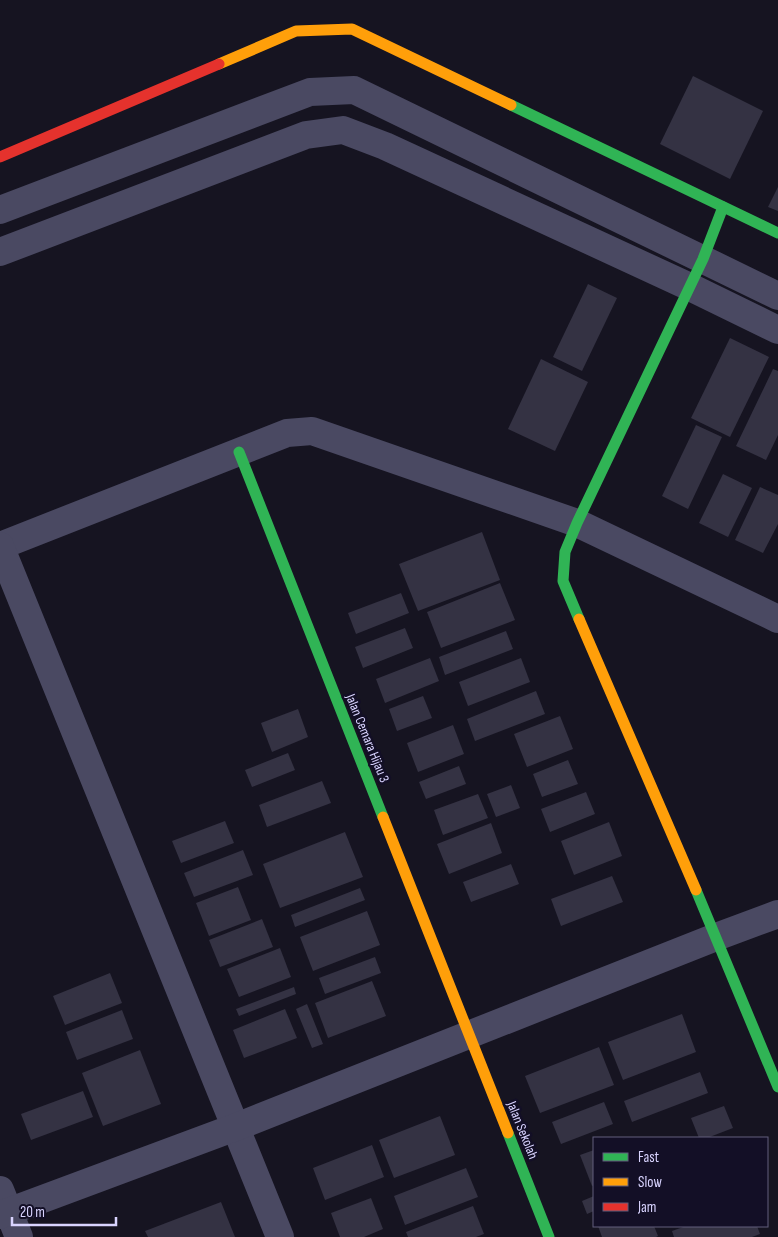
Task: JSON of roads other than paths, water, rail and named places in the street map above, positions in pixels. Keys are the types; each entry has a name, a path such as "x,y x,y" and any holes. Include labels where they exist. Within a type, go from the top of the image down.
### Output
{"street":[{"path":"0,157 296,31 352,29 778,233"},
{"path":"0,210 310,92 354,90 778,296"},
{"path":"0,252 306,135 343,130 385,146 690,287 778,330"},
{"path":"723,207 703,259 577,523 565,552 564,582 778,1087"},
{"path":"280,1237 0,546 287,433 312,432 577,523 778,619"},
{"name":"Jalan Cemara Hijau 3","path":"239,452 469,1035"},
{"path":"19,1237 3,1206 236,1127 778,914"},
{"name":"Jalan Sekolah","path":"469,1035 549,1237"}]}
